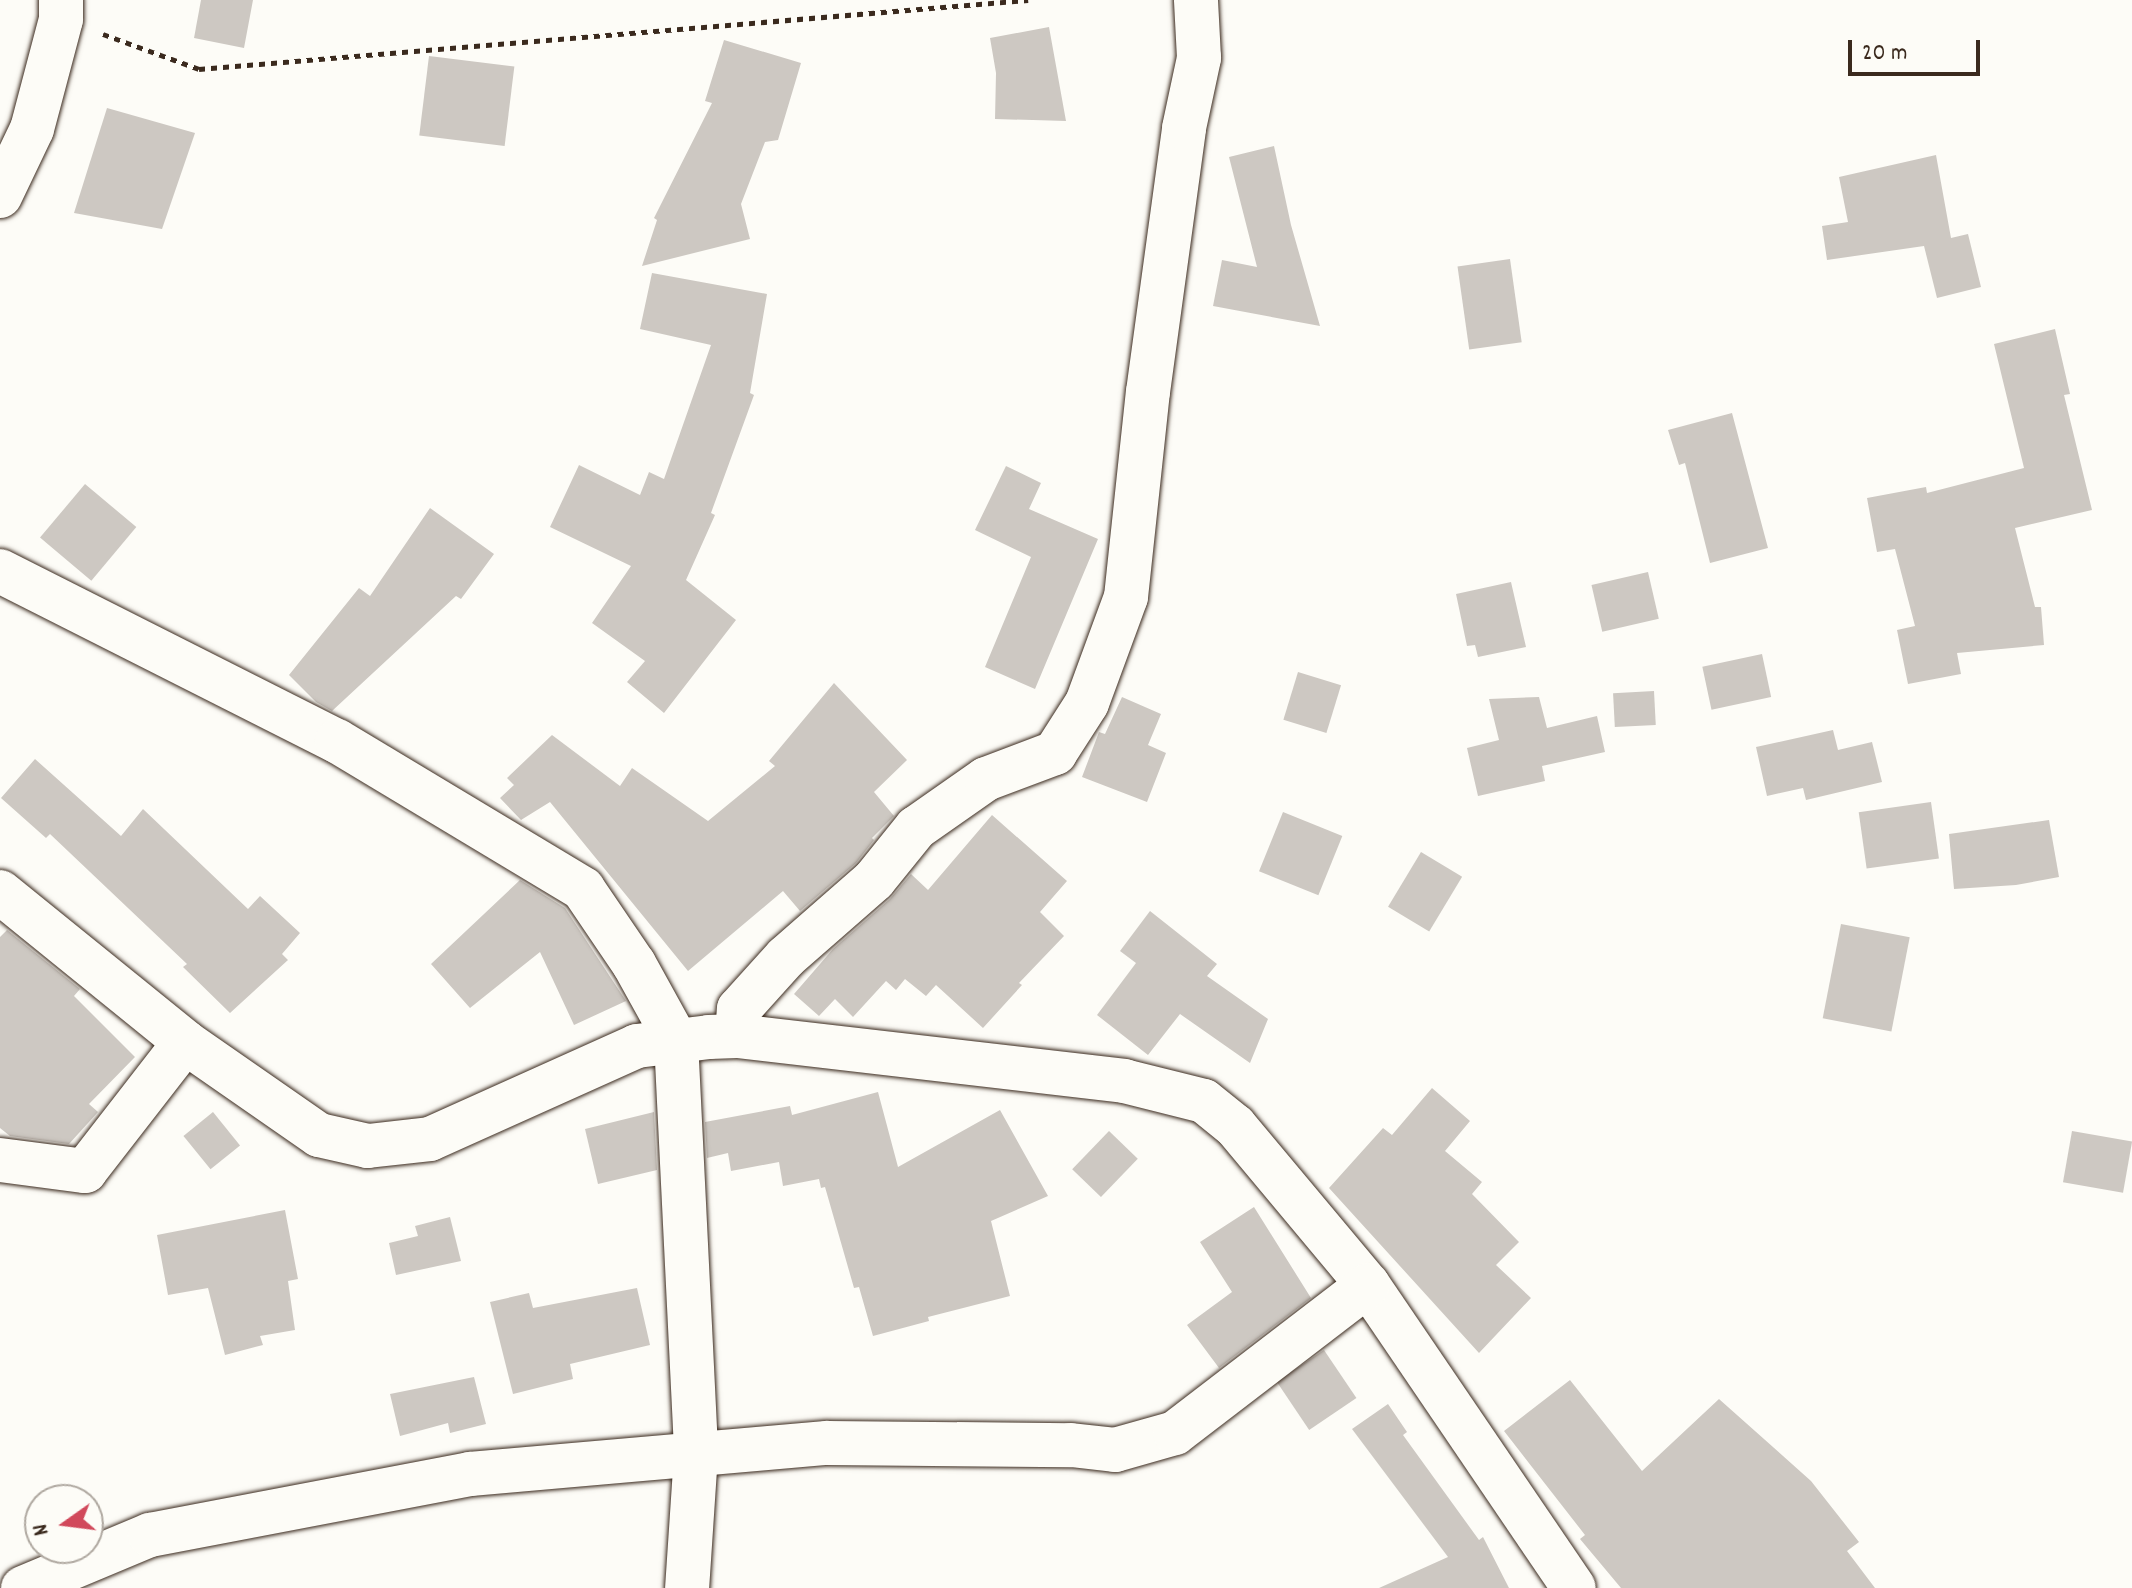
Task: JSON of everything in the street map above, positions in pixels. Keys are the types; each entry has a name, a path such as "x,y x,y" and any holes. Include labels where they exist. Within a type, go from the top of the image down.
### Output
{"street":[{"path":"737,1036 739,1009 786,957 874,880 916,828 986,779 1055,753 1087,703 1126,597 1152,361 1184,128 1199,58 1196,0"},
{"path":"0,196 32,129 61,9"},
{"path":"0,571 337,741 583,889 634,964 676,1040 696,1454 687,1588"},
{"path":"0,892 103,980 185,1042 319,1135 368,1146 430,1139 637,1046 737,1036 1124,1081 1204,1101 1235,1126 1368,1285 1574,1588"},
{"path":"0,1160 85,1171 185,1042"},
{"path":"23,1588 150,1535 470,1474 827,1443 1071,1445 1115,1450 1175,1433 1368,1285"}],"path":[{"path":"61,9 199,69 1028,0"}],"building":[{"path":"201,0 253,0 244,48 194,38"},
{"path":"1049,27 1066,121 995,119 996,73 990,38"},
{"path":"724,40 801,63 778,140 765,142 741,204 750,239 642,266 657,220 654,218 712,103 705,101"},
{"path":"429,56 514,66 505,146 419,135"},
{"path":"107,108 195,133 162,229 74,213"},
{"path":"1274,146 1291,225 1320,326 1213,306 1222,260 1257,267 1229,157"},
{"path":"1936,155 1951,238 1968,234 1981,287 1937,298 1924,246 1827,260 1822,226 1848,222 1839,177"},
{"path":"1510,259 1522,342 1469,350 1458,266"},
{"path":"652,273 767,294 750,393 754,395 711,513 715,515 686,580 736,620 664,713 627,682 645,661 592,623 631,566 550,527 579,465 640,495 649,472 664,479 711,345 640,329"},
{"path":"2055,329 2070,394 2064,395 2092,510 2015,528 2035,607 2041,607 2044,645 1957,653 1961,674 1908,684 1897,630 1915,626 1895,549 1877,552 1867,498 1926,487 1927,493 2024,468 1994,344"},
{"path":"1732,413 1768,548 1710,563 1685,463 1679,465 1668,430"},
{"path":"1006,466 1041,483 1029,509 1098,539 1035,689 985,667 1031,557 975,530"},
{"path":"85,484 136,527 91,581 40,538"},
{"path":"430,508 494,554 461,599 456,596 332,711 316,702 289,675 359,588 370,596"},
{"path":"1648,572 1659,619 1602,632 1591,585"},
{"path":"1511,582 1526,647 1478,657 1475,645 1467,646 1456,594"},
{"path":"1762,654 1771,697 1711,710 1702,667"},
{"path":"1298,672 1341,685 1326,733 1283,720"},
{"path":"834,683 907,760 874,792 894,816 872,838 874,840 856,863 800,911 783,891 688,971 550,802 521,820 500,798 514,785 507,778 552,735 620,786 632,768 708,821 775,766 769,761"},
{"path":"1654,691 1656,725 1615,727 1613,693"},
{"path":"1122,697 1161,714 1148,745 1166,753 1147,802 1082,777 1099,732 1105,734"},
{"path":"1539,697 1547,728 1597,716 1605,752 1542,766 1545,781 1478,796 1467,748 1499,740 1489,699"},
{"path":"1833,730 1838,750 1872,742 1882,782 1806,800 1803,788 1767,796 1756,747"},
{"path":"35,759 121,836 143,809 248,909 260,896 300,933 282,954 288,960 230,1013 183,967 187,964 50,834 46,838 1,798"},
{"path":"1931,802 1939,858 1867,869 1859,812"},
{"path":"1283,812 1342,836 1318,895 1259,871"},
{"path":"992,815 1067,881 1040,912 1064,936 1019,983 1022,985 983,1028 936,985 926,996 905,979 896,990 886,981 853,1017 835,999 819,1016 794,994 833,949 890,899 911,874 928,890"},
{"path":"2049,820 2059,877 2016,885 1954,889 1949,834"},
{"path":"1421,852 1462,877 1429,932 1388,907"},
{"path":"520,880 565,908 626,1001 574,1025 540,952 470,1008 431,964"},
{"path":"1150,911 1217,964 1207,976 1268,1019 1250,1063 1180,1014 1148,1055 1097,1015 1136,963 1120,951"},
{"path":"1841,924 1910,937 1891,1032 1823,1018"},
{"path":"7,930 80,989 74,996 135,1057 89,1104 98,1112 69,1144 10,1136 0,1128 0,937"},
{"path":"1432,1088 1470,1121 1445,1151 1482,1182 1472,1194 1519,1242 1496,1265 1531,1298 1479,1353 1329,1188 1383,1128 1392,1135"},
{"path":"878,1092 898,1167 1000,1110 1048,1196 991,1221 1010,1296 928,1317 929,1321 873,1336 859,1287 854,1288 825,1187 821,1188 819,1179 783,1186 779,1162 731,1171 728,1153 707,1158 705,1122 790,1106 792,1115"},
{"path":"213,1112 240,1145 211,1169 183,1136"},
{"path":"654,1112 657,1170 598,1184 585,1129"},
{"path":"1109,1131 1138,1159 1101,1197 1072,1169"},
{"path":"2072,1131 2132,1142 2123,1193 2063,1182"},
{"path":"1254,1207 1311,1298 1219,1368 1187,1325 1232,1292 1200,1242"},
{"path":"285,1210 298,1279 288,1281 295,1330 260,1336 263,1345 225,1355 208,1288 168,1295 157,1235"},
{"path":"450,1217 461,1261 396,1275 389,1243 418,1236 415,1226"},
{"path":"637,1288 650,1345 570,1364 573,1379 513,1394 490,1302 529,1293 533,1308"},
{"path":"1324,1350 1356,1398 1309,1430 1277,1382"},
{"path":"474,1377 486,1424 450,1433 448,1423 400,1436 390,1394"},
{"path":"1570,1380 1642,1471 1719,1399 1811,1481 1859,1542 1847,1551 1875,1588 1621,1588 1580,1539 1585,1535 1504,1431"},
{"path":"1388,1404 1407,1432 1403,1435 1479,1540 1483,1537 1509,1588 1379,1588 1448,1557 1352,1429"}]}
